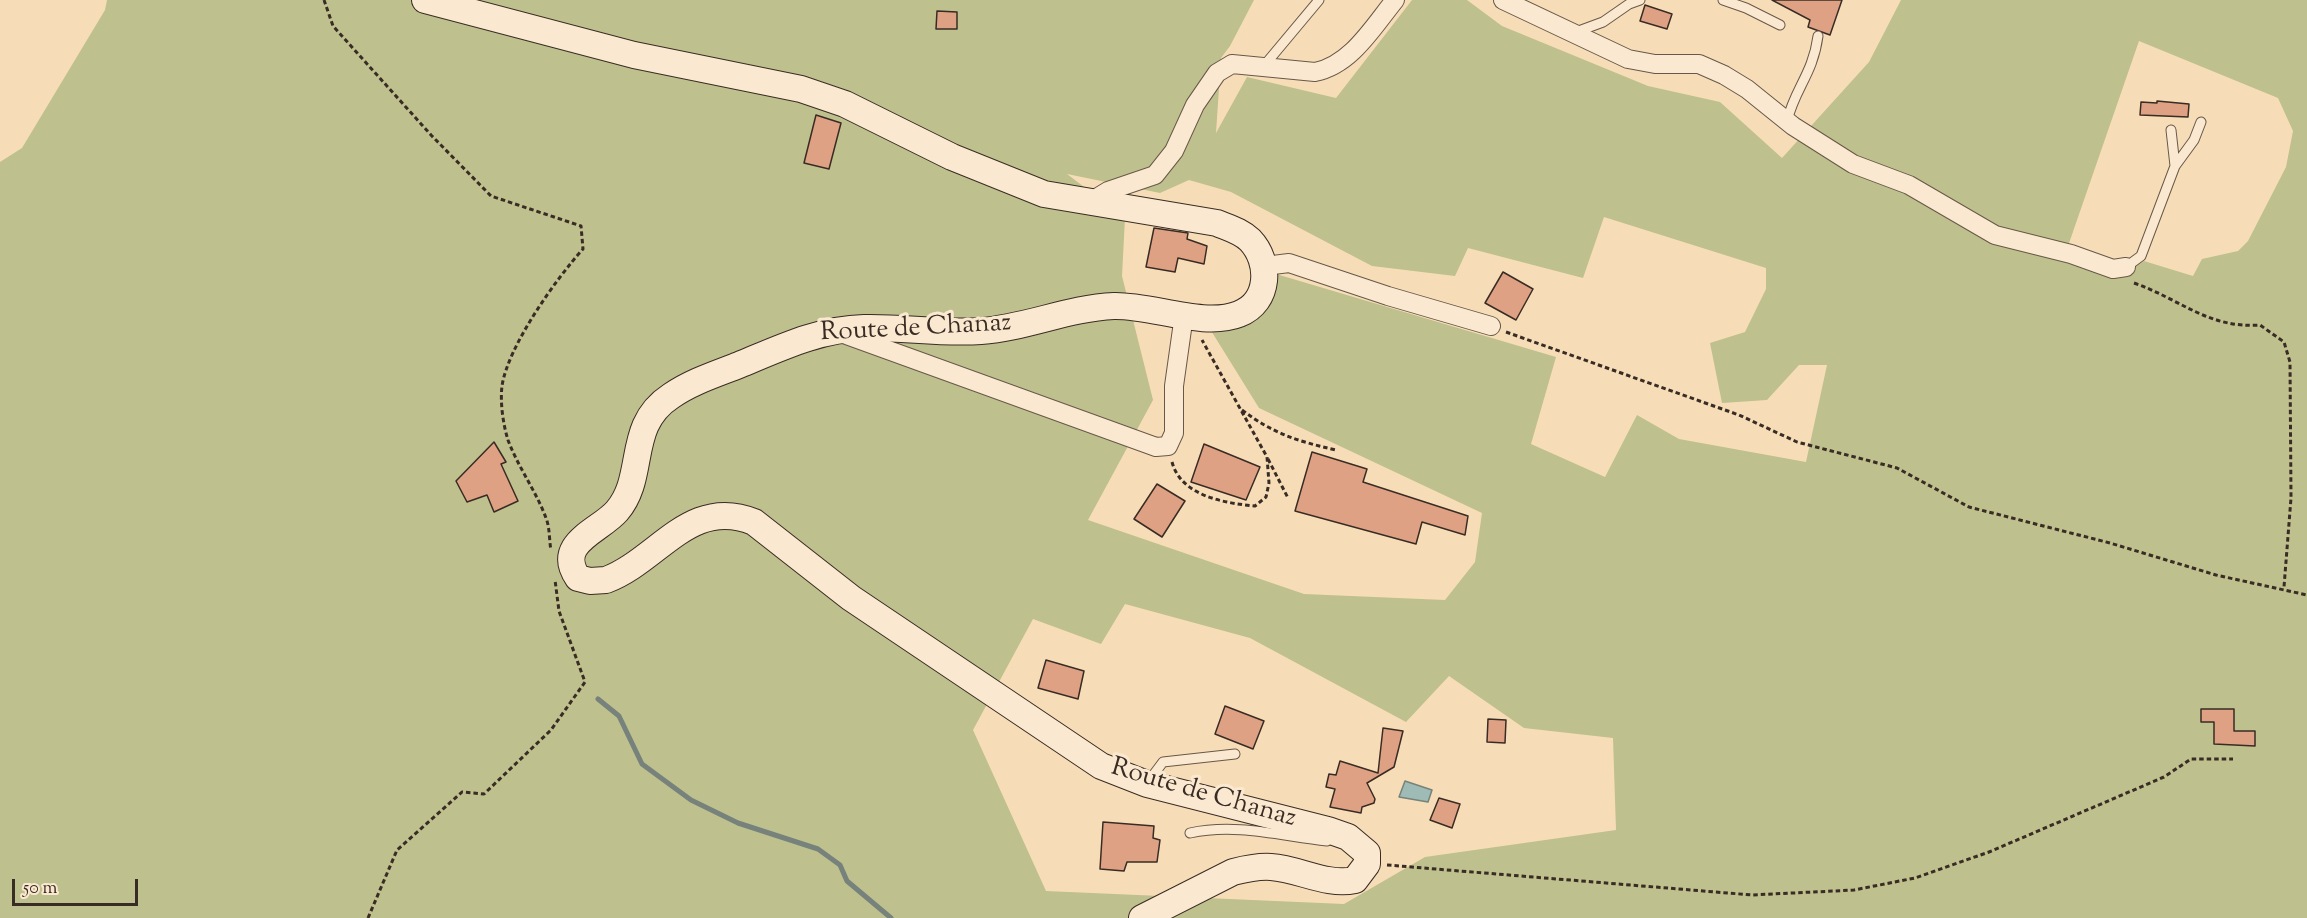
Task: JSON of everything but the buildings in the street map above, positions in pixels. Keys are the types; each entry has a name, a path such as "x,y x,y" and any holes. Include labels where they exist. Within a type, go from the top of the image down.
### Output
{"street":[{"path":"425,0 634,54 801,89 845,104 886,126 1013,183 1044,194 1217,223 1239,231 1250,240 1265,266 1289,263 1388,296 1491,326"},
{"path":"1090,202 1108,191 1155,175 1174,151 1195,105 1217,73 1232,64 1316,72 1329,69 1342,63 1395,0"},
{"path":"1503,0 1628,59 1655,64 1699,64 1747,89 1787,121 1853,164 1909,185 1995,235 2071,254 2113,269 2126,267"},
{"name":"Route de Chanaz","path":"1265,266 1262,290 1250,308 1227,318 1114,306 1054,316 1014,327 979,331 863,328 833,330 811,336 707,378 662,403 650,415 640,437 626,496 617,511 574,548 572,560 576,576 585,580 606,580 708,516 729,514 744,518 754,522 851,598 946,665 1101,766 1147,784 1348,837"},
{"path":"833,330 1156,447 1168,446 1174,433 1174,386 1186,315"},
{"path":"1348,837 1366,853 1367,864"},
{"name":"Route de Chanaz","path":"1142,918 1233,872 1248,868 1277,868 1340,883 1355,880 1367,864"}],"lane":[{"path":"1263,67 1319,0"},
{"path":"1572,34 1603,22 1629,2 1640,0"},
{"path":"1723,0 1746,8 1780,25"},
{"path":"1787,121 1791,103 1806,80 1815,58 1818,36"},
{"path":"2126,267 2140,256 2175,166 2193,140 2201,122"},
{"path":"2171,130 2175,166"},
{"path":"1147,784 1162,762 1234,754"},
{"path":"1190,834 1211,829 1233,829 1328,841 1348,837"}],"path":[{"path":"324,0 333,26 430,135 491,196 581,226 584,249 562,272 541,302 506,369 502,386 501,400 508,440 548,521 551,553"},
{"path":"2105,266 2131,282 2179,301 2197,314 2217,322 2244,326 2260,325 2284,342 2290,362 2291,498 2284,587"},
{"path":"1186,315 1240,408 1288,498"},
{"path":"1491,326 1739,415 1797,442 1897,468 1969,507 2110,543 2216,574 2284,587 2307,594"},
{"path":"1240,408 1269,429 1295,441 1336,450"},
{"path":"1168,446 1175,472 1185,486 1221,501 1255,506 1266,497 1269,476 1267,457"},
{"path":"368,918 397,850 462,792 484,794 551,730 585,682 559,610 553,574"},
{"path":"1367,864 1752,895 1854,890 1915,878 1989,852 2164,777 2191,759 2233,759"}],"green space":[{"path":"107,0 1254,0 1230,46 1221,58 1216,133 1247,77 1336,98 1412,0 1467,0 1502,26 1648,86 1720,102 1782,158 1869,62 1901,0 2307,0 2307,918 0,918 0,162 22,148 105,10","holes":["2139,41 2278,98 2293,131 2286,167 2248,241 2238,251 2202,259 2193,276 2144,261 2129,271 2067,249","1067,174 1160,193 1189,180 1231,192 1372,266 1455,276 1468,248 1583,278 1604,217 1766,268 1766,289 1745,332 1710,343 1722,403 1767,400 1799,365 1827,365 1806,462 1679,439 1637,415 1605,477 1531,444 1556,357 1276,274 1254,321 1210,329 1259,408 1482,513 1475,562 1445,600 1304,594 1088,520 1153,400 1122,276 1125,218","1125,604 1250,638 1406,722 1449,676 1524,728 1613,738 1616,830 1425,857 1344,904 1046,891 973,730 1033,619 1101,644"]}],"water":[{"path":"1405,781 1432,790 1428,802 1399,797"}],"waterway":[{"path":"598,699 619,716 642,764 691,800 738,823 818,849 840,865 847,881 891,918"}]}
